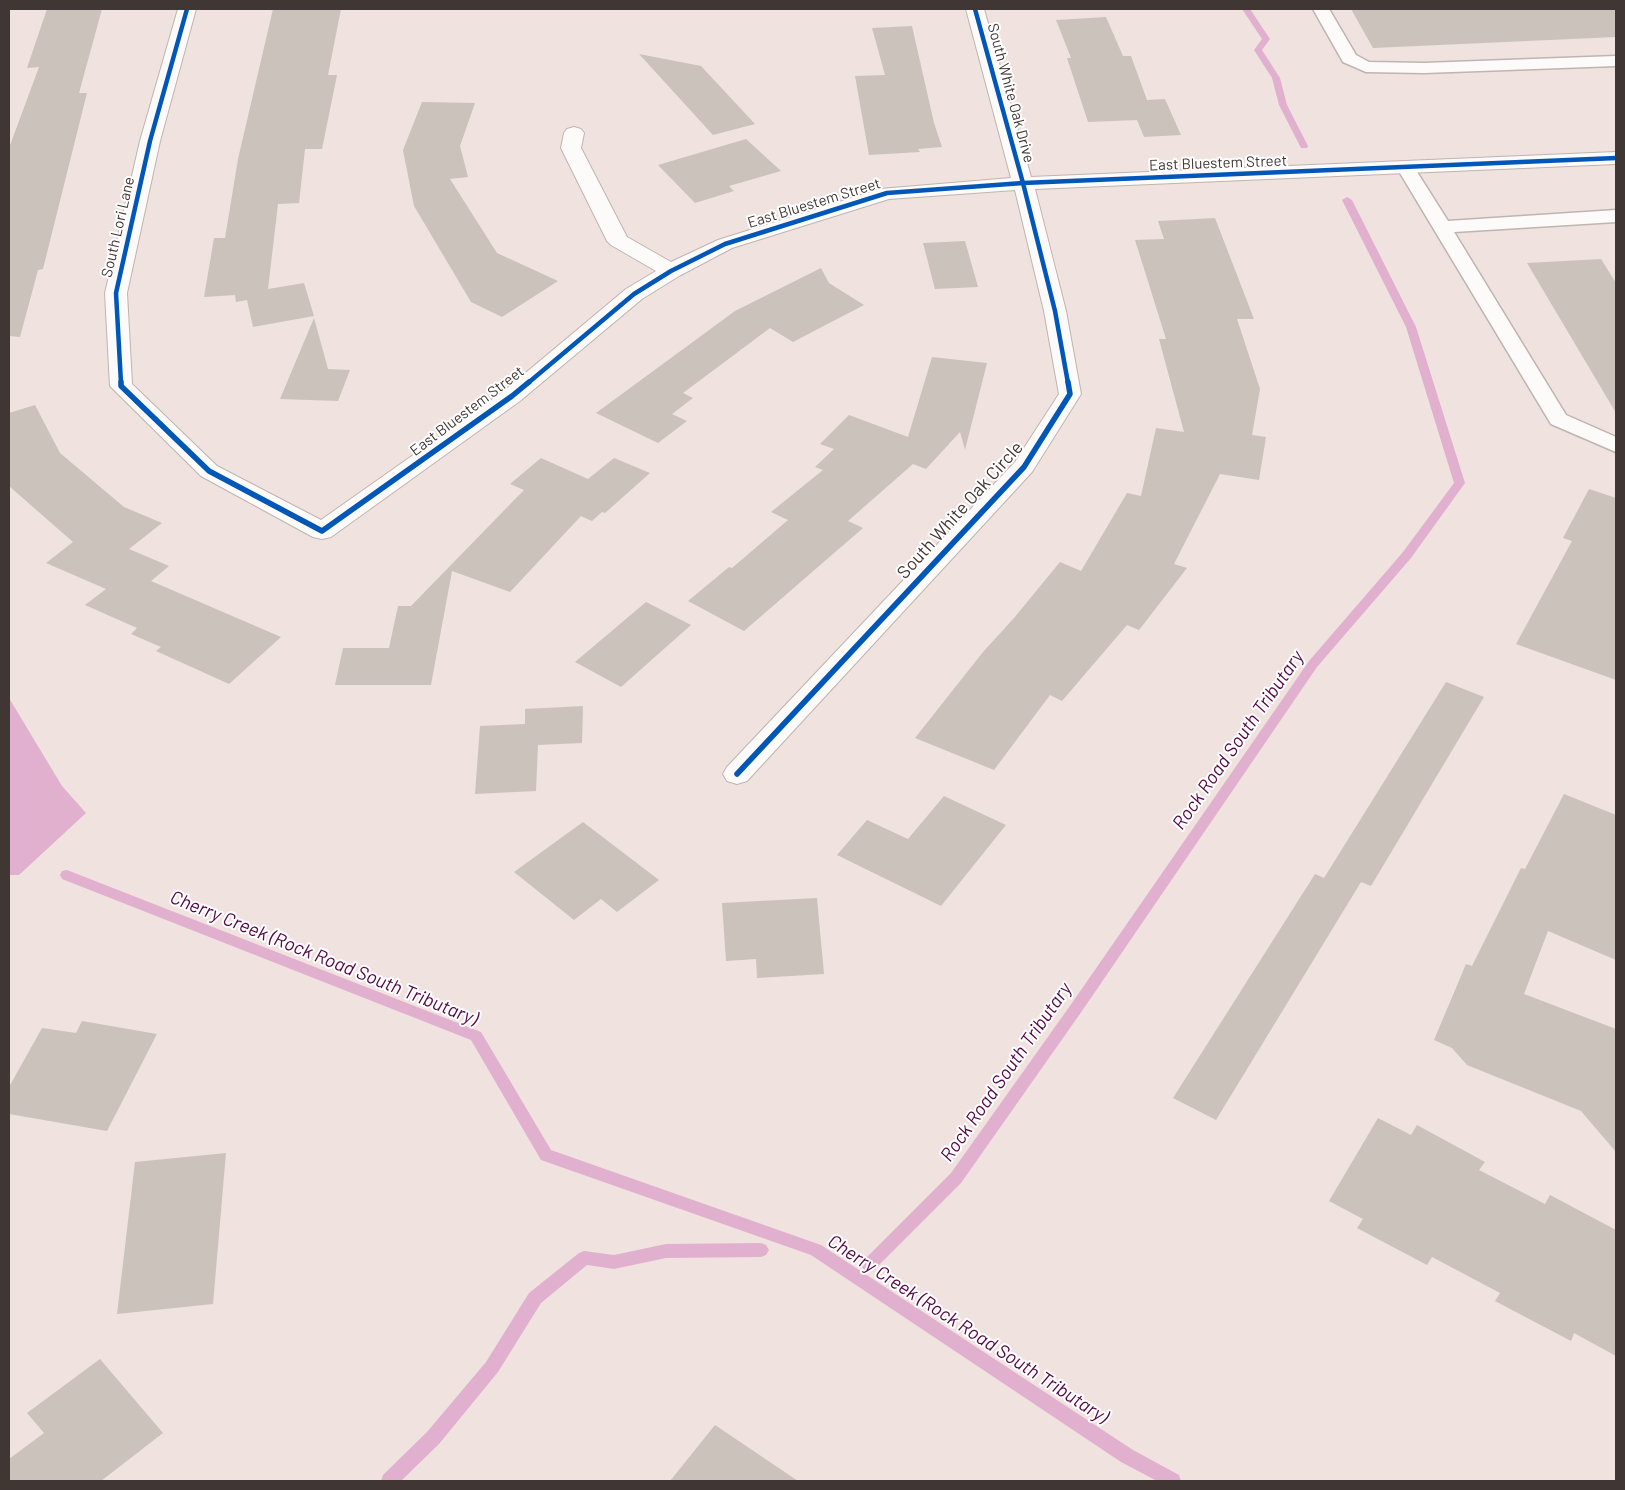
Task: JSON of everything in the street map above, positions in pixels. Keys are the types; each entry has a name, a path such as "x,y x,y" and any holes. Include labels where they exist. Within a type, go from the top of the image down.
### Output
{"street":[{"name":"South Lori Lane","path":"187,9 150,141 116,293 121,386 209,471 322,531"},
{"name":"South White Oak Drive","path":"975,9 1023,183"},
{"path":"574,133 571,148 618,241 671,271"},
{"name":"East Bluestem Street","path":"322,531 512,396 634,294 671,271 725,244 887,193 1023,183 1616,158"},
{"name":"South White Oak Circle","path":"737,774 1024,467 1070,394 1056,311 1023,183"}],"lane":[{"path":"1322,9 1349,58 1366,67 1424,68 1616,61"},
{"path":"1406,168 1558,418 1615,444"},
{"path":"1442,226 1616,216"}],"shaded area":[{"path":"9,698 62,786 86,813 19,875 9,875"}],"building":[{"path":"47,9 102,9 79,93 87,93 43,269 38,270 20,337 9,336 9,148 39,67 27,68"},
{"path":"273,9 341,9 328,75 337,75 322,149 305,149 299,203 278,204 268,289 304,283 314,316 253,327 247,300 236,302 235,295 204,297 214,238 225,238 238,159"},
{"path":"1351,9 1616,9 1616,37 1373,48"},
{"path":"1106,17 1123,56 1131,56 1147,100 1165,99 1181,135 1144,137 1137,120 1088,122 1067,58 1071,58 1056,20"},
{"path":"912,26 934,123 942,147 918,149 920,152 869,155 855,76 885,75 872,28"},
{"path":"639,54 701,66 755,124 713,135"},
{"path":"422,102 475,103 460,146 468,177 450,179 497,253 558,281 502,317 471,302 414,206 403,150"},
{"path":"746,139 781,171 729,186 734,191 695,203 658,165"},
{"path":"1215,218 1254,319 1237,319 1260,389 1252,435 1266,437 1259,480 1220,474 1174,564 1187,568 1139,630 1127,625 1062,701 1050,695 994,770 915,738 983,652 1060,562 1081,571 1127,493 1141,496 1156,428 1184,432 1159,339 1166,339 1135,240 1164,239 1158,221"},
{"path":"965,241 978,287 935,289 923,243"},
{"path":"1601,259 1616,283 1616,413 1527,263"},
{"path":"821,268 829,283 864,305 793,342 770,328 683,393 693,398 672,414 687,421 658,443 596,413 735,311"},
{"path":"314,318 328,369 350,370 338,401 280,399"},
{"path":"932,357 987,363 965,450 960,432 926,469 913,464 848,521 863,528 744,631 688,601 729,567 732,568 788,520 771,512 823,470 815,467 834,449 820,444 849,415 908,437"},
{"path":"35,405 60,453 124,507 162,523 129,549 169,566 151,581 281,637 229,684 156,651 161,647 131,634 137,628 85,605 106,589 46,563 73,542 9,486 9,413"},
{"path":"541,458 588,479 614,458 650,473 605,513 602,512 592,521 581,516 510,592 452,571 431,685 335,685 343,648 389,648 398,606 411,606 524,490 510,484"},
{"path":"1589,489 1616,498 1616,680 1516,644 1572,541 1563,538"},
{"path":"646,602 691,625 621,687 575,662"},
{"path":"1446,682 1484,697 1371,886 1361,882 1216,1120 1173,1098 1315,874 1324,878"},
{"path":"583,706 582,743 538,745 536,791 475,794 480,726 525,724 525,709"},
{"path":"1564,794 1616,815 1616,960 1548,931 1524,994 1616,1029 1616,1152 1581,1111 1467,1065 1452,1048 1434,1040 1466,964 1472,966 1521,868 1525,869"},
{"path":"944,796 1006,825 941,906 837,855 867,820 908,839"},
{"path":"583,822 659,880 617,912 601,899 574,920 514,872"},
{"path":"817,898 824,974 757,978 756,959 726,961 722,903"},
{"path":"82,1021 157,1034 107,1131 9,1114 9,1087 42,1028 76,1033"},
{"path":"1378,1118 1411,1135 1417,1125 1485,1162 1479,1170 1545,1204 1550,1195 1616,1230 1616,1356 1574,1333 1571,1341 1495,1301 1500,1293 1432,1257 1427,1265 1357,1228 1363,1219 1329,1201"},
{"path":"226,1153 213,1304 117,1314 135,1162"},
{"path":"100,1359 163,1433 101,1481 9,1481 9,1459 44,1433 27,1413"},
{"path":"715,1425 798,1481 670,1481"}],"waterway":[{"path":"1246,9 1266,39 1258,50 1276,78 1283,105 1304,146"},
{"name":"Rock Road South Tributary","path":"869,1265 956,1178 1077,1007 1313,664 1407,555 1460,483 1411,327 1347,200"},
{"name":"Cherry Creek (Rock Road South Tributary)","path":"67,875 476,1036 546,1155 816,1250 1127,1456 1173,1481"},
{"path":"389,1481 433,1438 492,1367 535,1298 584,1258 614,1262 666,1251 761,1250"}],"cycle path":[{"path":"187,9 150,141 116,293 121,386 209,471 322,531 512,396 634,294 671,271 725,244 887,193 1023,183 1616,158"},
{"path":"737,774 1024,467 1070,394 1055,311 1023,183 975,9"}]}
